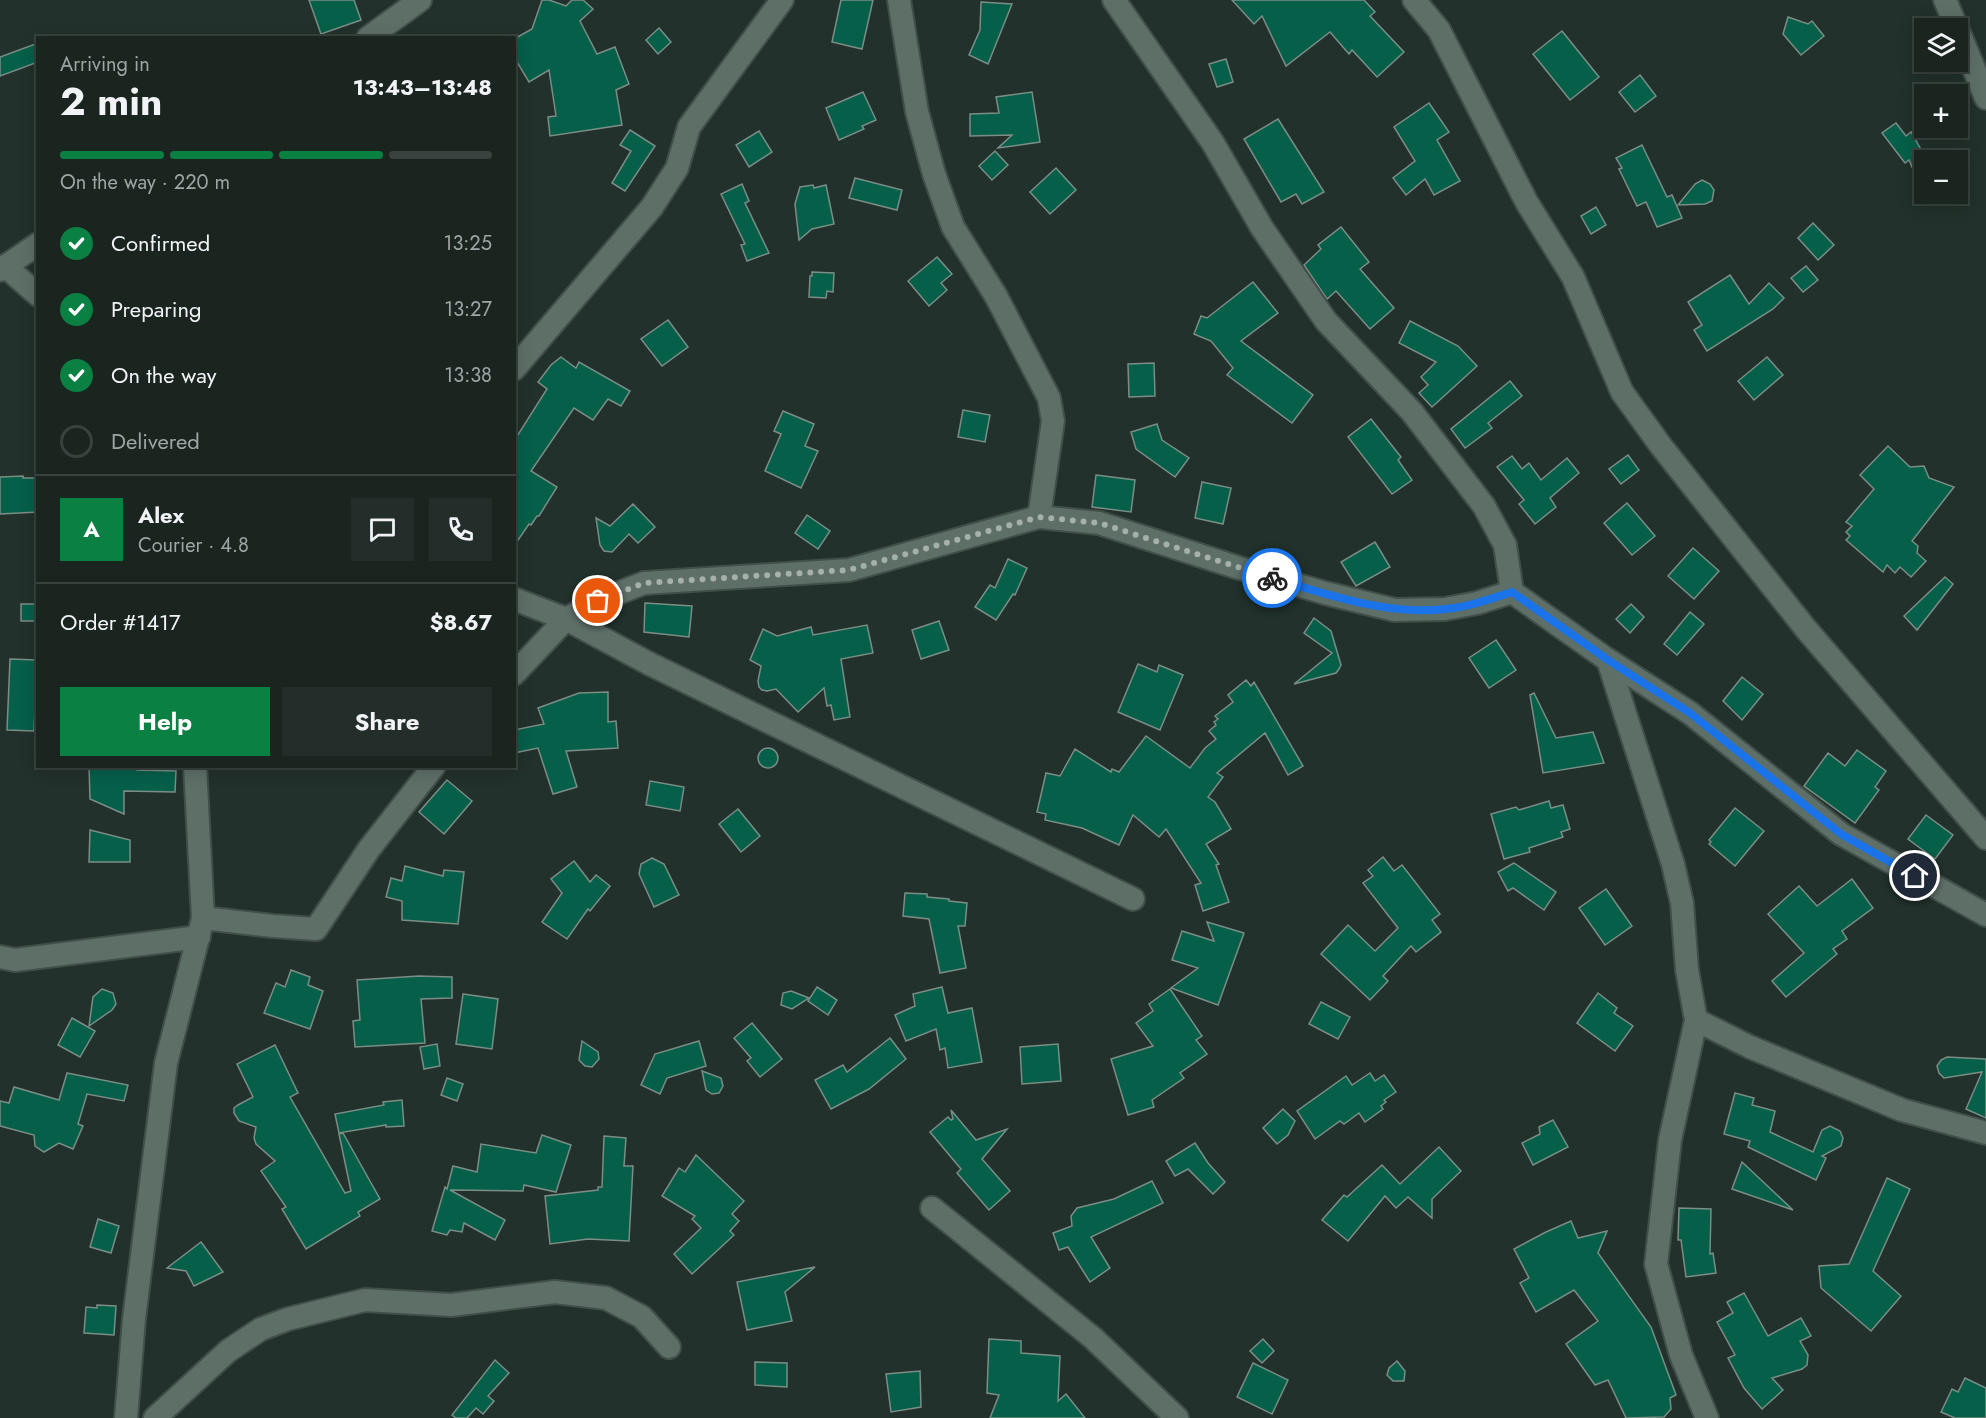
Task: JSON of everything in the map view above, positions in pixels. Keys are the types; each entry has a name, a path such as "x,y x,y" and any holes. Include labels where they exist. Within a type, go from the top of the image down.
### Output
{"street":[{"path":"371,36 420,0"},
{"path":"516,367 652,207 676,168 689,127 782,0"},
{"path":"899,0 917,112 934,174 953,227 996,296 1049,398 1053,421 1039,517"},
{"path":"1114,0 1213,143 1262,228 1326,321 1412,412 1484,506 1505,545 1512,592 1608,660 1690,713 1841,834 1986,915"},
{"path":"1414,0 1439,30 1526,201 1573,277 1622,392 1660,446 1806,628 1986,838"},
{"path":"1945,0 1952,18"},
{"path":"1968,55 1986,98"},
{"path":"36,245 2,268 36,294"},
{"path":"516,672 566,619 598,601 644,583 849,570 1039,517 1099,523 1324,593 1395,610 1445,609 1476,603 1512,592"},
{"path":"516,600 566,619 671,675 1133,899"},
{"path":"1608,660 1673,864 1682,903 1687,970 1696,1020 1670,1140 1656,1264 1681,1355 1707,1418"},
{"path":"126,1418 134,1319 166,1063 201,928 195,768"},
{"path":"0,957 15,960 201,928 273,926 316,929 369,849 432,768"},
{"path":"1696,1020 1750,1047 1902,1110 1986,1133"},
{"path":"932,1208 1093,1338 1169,1415"},
{"path":"155,1418 228,1351 261,1329 288,1319 364,1300 451,1305 555,1292 606,1298 642,1317 669,1347"}],"building":[{"path":"309,0 354,0 361,20 321,34"},
{"path":"542,0 566,6 572,0 583,0 593,9 580,21 597,54 615,47 629,84 616,90 622,125 550,136 548,117 556,116 549,70 529,82 516,60 516,38 532,29"},
{"path":"841,0 873,0 862,49 832,42"},
{"path":"1232,0 1364,0 1375,12 1370,16 1404,52 1377,77 1352,50 1349,54 1330,32 1286,66 1262,16 1254,24"},
{"path":"981,2 1012,4 988,64 969,55 980,30"},
{"path":"1788,17 1808,24 1812,21 1824,36 1801,55 1783,34"},
{"path":"659,28 671,42 658,54 646,40"},
{"path":"1562,31 1599,77 1570,100 1533,54"},
{"path":"36,44 36,63 0,76 0,57"},
{"path":"1226,59 1233,82 1217,87 1209,64"},
{"path":"1640,75 1656,96 1635,112 1619,92"},
{"path":"863,92 876,120 862,126 864,129 839,140 826,108"},
{"path":"1032,92 1040,142 998,148 1012,135 970,136 970,114 999,113 996,97"},
{"path":"1429,103 1449,132 1437,140 1460,181 1434,195 1425,179 1406,195 1393,178 1415,161 1394,127"},
{"path":"1278,119 1324,192 1302,204 1296,194 1281,202 1244,139"},
{"path":"1896,123 1906,136 1911,132 1921,150 1914,150 1914,171 1909,160 1905,163 1882,133"},
{"path":"630,130 655,146 625,191 612,183 631,151 620,145"},
{"path":"759,131 772,152 749,167 736,145"},
{"path":"1642,145 1667,197 1672,195 1682,218 1657,227 1646,202 1637,206 1616,158"},
{"path":"995,151 1008,165 992,180 979,166"},
{"path":"1056,168 1076,190 1050,214 1030,192"},
{"path":"855,178 902,190 897,210 849,198"},
{"path":"1702,180 1710,184 1714,190 1712,201 1705,204 1678,205 1695,184"},
{"path":"742,184 749,201 745,203 769,253 747,261 741,245 745,244 721,194"},
{"path":"813,185 814,188 826,185 834,224 812,229 799,240 795,204 800,187"},
{"path":"1596,207 1606,225 1591,234 1581,216"},
{"path":"1813,223 1834,245 1818,260 1798,238"},
{"path":"1341,227 1369,262 1360,269 1394,308 1370,329 1336,291 1327,299 1304,265 1321,249 1318,245"},
{"path":"937,257 952,274 941,283 947,290 929,306 908,281"},
{"path":"1806,266 1818,280 1803,292 1791,278"},
{"path":"812,272 834,273 833,292 827,291 826,298 809,297"},
{"path":"1730,275 1749,304 1769,283 1784,298 1773,309 1707,351 1694,330 1702,325 1688,302"},
{"path":"1253,282 1278,313 1241,341 1313,395 1292,423 1227,375 1233,368 1211,341 1194,334 1201,316 1207,318"},
{"path":"668,320 688,347 662,366 641,339"},
{"path":"1410,321 1458,346 1477,366 1432,407 1419,393 1428,385 1421,377 1436,362 1399,343"},
{"path":"561,357 576,368 579,362 630,391 621,406 608,399 593,420 574,408 531,471 557,487 539,516 531,525 529,524 516,543 516,438 547,389 538,382 551,365"},
{"path":"1767,357 1783,375 1754,400 1738,381"},
{"path":"1154,363 1155,396 1129,397 1128,364"},
{"path":"1510,381 1522,396 1488,423 1492,428 1465,448 1451,429"},
{"path":"963,410 990,415 985,442 958,437"},
{"path":"783,411 814,424 805,446 818,451 801,488 765,471 781,434 774,431"},
{"path":"1371,419 1401,457 1398,460 1412,480 1392,494 1348,437"},
{"path":"1157,424 1162,440 1189,458 1175,477 1136,449 1131,432"},
{"path":"1888,446 1910,467 1924,466 1929,478 1954,487 1912,541 1918,546 1917,553 1926,561 1911,577 1900,567 1895,573 1887,565 1883,572 1846,540 1850,536 1846,532 1852,526 1846,522 1874,489 1860,475"},
{"path":"1628,455 1639,470 1621,484 1609,469"},
{"path":"1512,456 1522,469 1529,463 1541,480 1567,458 1579,473 1550,498 1556,507 1535,524 1519,504 1524,500 1497,467"},
{"path":"1096,475 1135,480 1131,512 1092,507"},
{"path":"0,477 36,478 36,512 0,514"},
{"path":"1202,482 1231,488 1223,524 1195,518"},
{"path":"1627,503 1655,536 1632,555 1604,523"},
{"path":"633,504 655,527 638,543 629,534 612,552 604,551 600,545 596,518 610,526"},
{"path":"807,515 830,531 818,549 795,533"},
{"path":"1375,542 1390,567 1356,586 1341,562"},
{"path":"1693,548 1719,571 1694,599 1668,576"},
{"path":"1008,559 1027,568 1015,595 1013,594 996,620 975,607 990,585 995,588"},
{"path":"1945,577 1953,584 1917,630 1904,616"},
{"path":"645,603 692,606 689,637 644,632"},
{"path":"21,604 36,604 36,621 21,621"},
{"path":"1631,604 1644,617 1630,633 1616,619"},
{"path":"1690,612 1704,624 1677,655 1664,644"},
{"path":"1314,618 1331,631 1341,665 1336,673 1294,684 1332,653 1304,633"},
{"path":"939,621 949,650 921,659 912,630"},
{"path":"867,625 873,653 841,659 850,717 834,720 831,705 827,706 824,688 798,712 776,689 767,691 759,687 761,666 750,660 763,629 777,636 811,627 813,635"},
{"path":"1496,640 1516,670 1489,688 1469,658"},
{"path":"10,659 36,660 34,731 7,730"},
{"path":"1138,664 1157,672 1159,665 1183,675 1160,730 1118,712"},
{"path":"1742,677 1763,694 1742,720 1723,701"},
{"path":"1246,680 1251,686 1254,682 1303,766 1288,775 1265,733 1217,773 1223,777 1208,797 1215,802 1231,829 1206,844 1219,864 1216,865 1229,902 1203,911 1195,885 1201,883 1166,829 1159,837 1133,815 1119,845 1082,828 1045,820 1046,814 1037,812 1046,773 1060,776 1075,749 1111,772 1112,769 1119,772 1146,736 1190,768 1205,748 1216,739 1209,731 1216,725 1214,722 1218,719 1215,716 1233,702 1228,695"},
{"path":"608,692 608,722 616,721 618,748 566,751 577,787 553,794 538,748 516,753 516,730 544,724 538,708 579,693"},
{"path":"1534,693 1556,738 1593,732 1604,763 1543,773 1530,695"},
{"path":"768,748 775,751 778,758 775,765 768,768 761,765 758,758 761,751"},
{"path":"1857,750 1886,771 1875,787 1879,790 1855,823 1804,786 1828,753 1845,766"},
{"path":"89,768 176,771 175,792 124,791 124,814 90,799"},
{"path":"447,780 472,801 444,834 419,812"},
{"path":"650,781 684,787 680,811 646,805"},
{"path":"1549,801 1551,808 1563,805 1570,829 1561,832 1563,837 1529,848 1530,852 1504,859 1491,814 1516,807 1519,810"},
{"path":"1735,808 1764,831 1735,866 1709,844 1711,842 1709,840"},
{"path":"738,809 760,836 741,852 719,824"},
{"path":"1926,815 1953,835 1935,859 1908,839"},
{"path":"90,830 130,840 130,862 89,862"},
{"path":"1383,857 1394,871 1402,865 1440,914 1432,920 1441,932 1416,952 1411,946 1383,976 1388,981 1370,1000 1321,954 1348,925 1375,951 1398,928 1363,883 1373,876 1368,870"},
{"path":"652,858 664,864 679,895 654,907 639,874 641,864"},
{"path":"574,861 590,882 596,875 610,886 590,911 588,909 567,939 542,922 562,893 551,879"},
{"path":"1514,863 1556,892 1544,910 1513,888 1508,891 1498,872"},
{"path":"405,866 443,876 444,870 464,872 458,924 402,920 402,901 386,897 391,878 402,881"},
{"path":"1852,879 1873,908 1842,931 1847,939 1833,949 1837,954 1786,997 1772,981 1804,953 1768,914 1799,886 1817,906"},
{"path":"1606,889 1632,926 1605,945 1579,908"},
{"path":"905,893 927,894 927,897 967,903 965,926 958,926 966,968 940,973 929,919 903,916"},
{"path":"1207,922 1244,933 1218,1005 1171,988 1198,968 1172,960 1182,931 1214,941"},
{"path":"291,970 310,977 308,985 323,991 310,1029 264,1013 276,983 285,987"},
{"path":"419,976 452,977 452,998 421,999 425,1043 355,1047 353,1021 360,1020 357,980"},
{"path":"817,987 837,1000 828,1015 808,1001"},
{"path":"942,987 948,1013 972,1008 982,1062 948,1068 945,1048 940,1050 936,1029 906,1041 895,1015 915,1006 913,994"},
{"path":"102,989 113,993 116,1004 112,1010 89,1026 93,997"},
{"path":"1170,989 1202,1036 1196,1040 1207,1054 1180,1073 1184,1078 1152,1100 1154,1107 1128,1115 1111,1059 1153,1046 1136,1023 1153,1011 1149,1004"},
{"path":"791,991 809,998 792,1009 781,1005 783,993"},
{"path":"1598,993 1617,1008 1614,1013 1633,1026 1615,1051 1577,1023"},
{"path":"463,994 498,999 492,1049 456,1044"},
{"path":"1321,1002 1350,1017 1338,1039 1309,1024"},
{"path":"72,1018 95,1031 80,1057 58,1045"},
{"path":"752,1023 782,1059 760,1077 747,1061 751,1058 734,1038"},
{"path":"890,1038 906,1059 869,1089 831,1109 815,1080 843,1065 847,1072"},
{"path":"582,1041 598,1052 599,1059 592,1067 585,1066 579,1060"},
{"path":"699,1041 706,1066 667,1078 660,1094 641,1085 655,1054"},
{"path":"437,1044 440,1066 424,1069 420,1047"},
{"path":"1058,1044 1061,1081 1022,1084 1020,1047"},
{"path":"275,1045 298,1093 290,1097 345,1193 351,1191 339,1134 343,1133 380,1199 358,1212 360,1216 306,1249 282,1209 286,1207 261,1171 275,1161 256,1144 254,1138 256,1127 239,1121 234,1113 234,1108 253,1097 237,1064"},
{"path":"1947,1057 1986,1059 1986,1118 1966,1109 1982,1072 1944,1078 1937,1066"},
{"path":"702,1071 721,1078 723,1086 719,1093 712,1094 706,1090"},
{"path":"67,1073 128,1085 124,1101 87,1094 78,1124 83,1126 73,1149 59,1143 44,1152 35,1146 34,1135 0,1126 0,1101 9,1103 14,1087 59,1100"},
{"path":"1370,1073 1375,1081 1384,1075 1396,1092 1384,1100 1386,1102 1381,1106 1383,1109 1365,1122 1359,1113 1344,1124 1340,1121 1315,1139 1297,1111 1346,1076 1352,1085"},
{"path":"447,1078 463,1084 457,1101 441,1095"},
{"path":"1735,1093 1754,1098 1752,1105 1775,1111 1770,1132 1813,1152 1822,1130 1830,1126 1840,1131 1843,1138 1841,1146 1822,1156 1826,1158 1816,1180 1748,1147 1750,1141 1724,1134"},
{"path":"402,1100 404,1126 386,1127 386,1125 339,1133 335,1114 384,1105 383,1102"},
{"path":"1283,1109 1295,1121 1288,1135 1277,1144 1263,1128"},
{"path":"951,1110 976,1140 1007,1129 982,1159 1010,1191 989,1210 957,1173 961,1169 930,1132 948,1117 953,1119"},
{"path":"1553,1120 1568,1147 1533,1165 1522,1143 1540,1134 1539,1127"},
{"path":"542,1135 571,1145 556,1192 524,1185 523,1191 450,1190 505,1220 495,1240 464,1223 462,1232 450,1230 447,1235 432,1231 453,1166 477,1172 481,1144 536,1153"},
{"path":"604,1136 626,1138 624,1166 633,1166 629,1241 588,1239 550,1244 545,1196 598,1190 598,1187 602,1187"},
{"path":"1195,1143 1208,1163 1225,1182 1213,1194 1188,1169 1175,1176 1166,1161"},
{"path":"1439,1147 1461,1171 1432,1199 1432,1218 1408,1197 1396,1208 1385,1196 1348,1241 1322,1220 1344,1195 1347,1197 1382,1165 1400,1184"},
{"path":"696,1155 744,1201 732,1214 739,1221 730,1231 734,1235 692,1274 674,1254 701,1228 692,1219 695,1216 662,1196 679,1168 685,1172"},
{"path":"1742,1162 1793,1210 1732,1189"},
{"path":"1887,1178 1910,1189 1873,1271 1901,1296 1871,1331 1821,1288 1819,1266 1849,1264"},
{"path":"1152,1181 1163,1203 1091,1237 1110,1268 1090,1282 1068,1247 1059,1250 1053,1233 1072,1226 1071,1216 1077,1208 1114,1199"},
{"path":"1679,1208 1711,1209 1710,1254 1713,1253 1716,1273 1686,1277 1681,1240 1678,1240"},
{"path":"98,1219 119,1226 111,1253 90,1247"},
{"path":"1571,1221 1578,1238 1607,1231 1598,1253 1651,1327 1676,1395 1670,1398 1671,1409 1664,1417 1626,1418 1608,1380 1595,1385 1566,1344 1598,1321 1574,1290 1536,1312 1520,1283 1529,1278 1514,1249"},
{"path":"201,1242 223,1272 194,1286 186,1271 167,1268"},
{"path":"815,1267 785,1292 792,1321 747,1330 737,1282"},
{"path":"1744,1293 1768,1336 1801,1318 1811,1336 1800,1341 1808,1355 1807,1365 1802,1369 1772,1378 1783,1390 1762,1409 1744,1388 1728,1358 1735,1355 1717,1322 1733,1313 1727,1302"},
{"path":"97,1305 116,1306 114,1335 84,1333 86,1307 97,1308"},
{"path":"989,1339 1021,1341 1021,1353 1060,1356 1058,1401 1066,1394 1085,1418 990,1418 999,1395 987,1393"},
{"path":"1263,1339 1274,1351 1262,1363 1250,1351"},
{"path":"495,1360 509,1373 488,1396 494,1401 483,1414 476,1408 467,1418 456,1418 452,1415"},
{"path":"1397,1361 1405,1371 1404,1381 1393,1381 1387,1375 1389,1368"},
{"path":"755,1362 787,1363 787,1387 755,1385"},
{"path":"1253,1363 1288,1380 1272,1414 1237,1397"},
{"path":"920,1371 921,1407 891,1412 886,1374"},
{"path":"1965,1378 1986,1388 1986,1418 1955,1418 1941,1412 1952,1389 1958,1392"}],"way so far":[{"path":"598,601 644,583 849,570 946,541 1039,517 1099,523 1272,578"}],"route":[{"path":"1272,578 1395,610 1445,609 1476,603 1512,592 1608,660 1690,713 1841,834 1915,876"}]}
